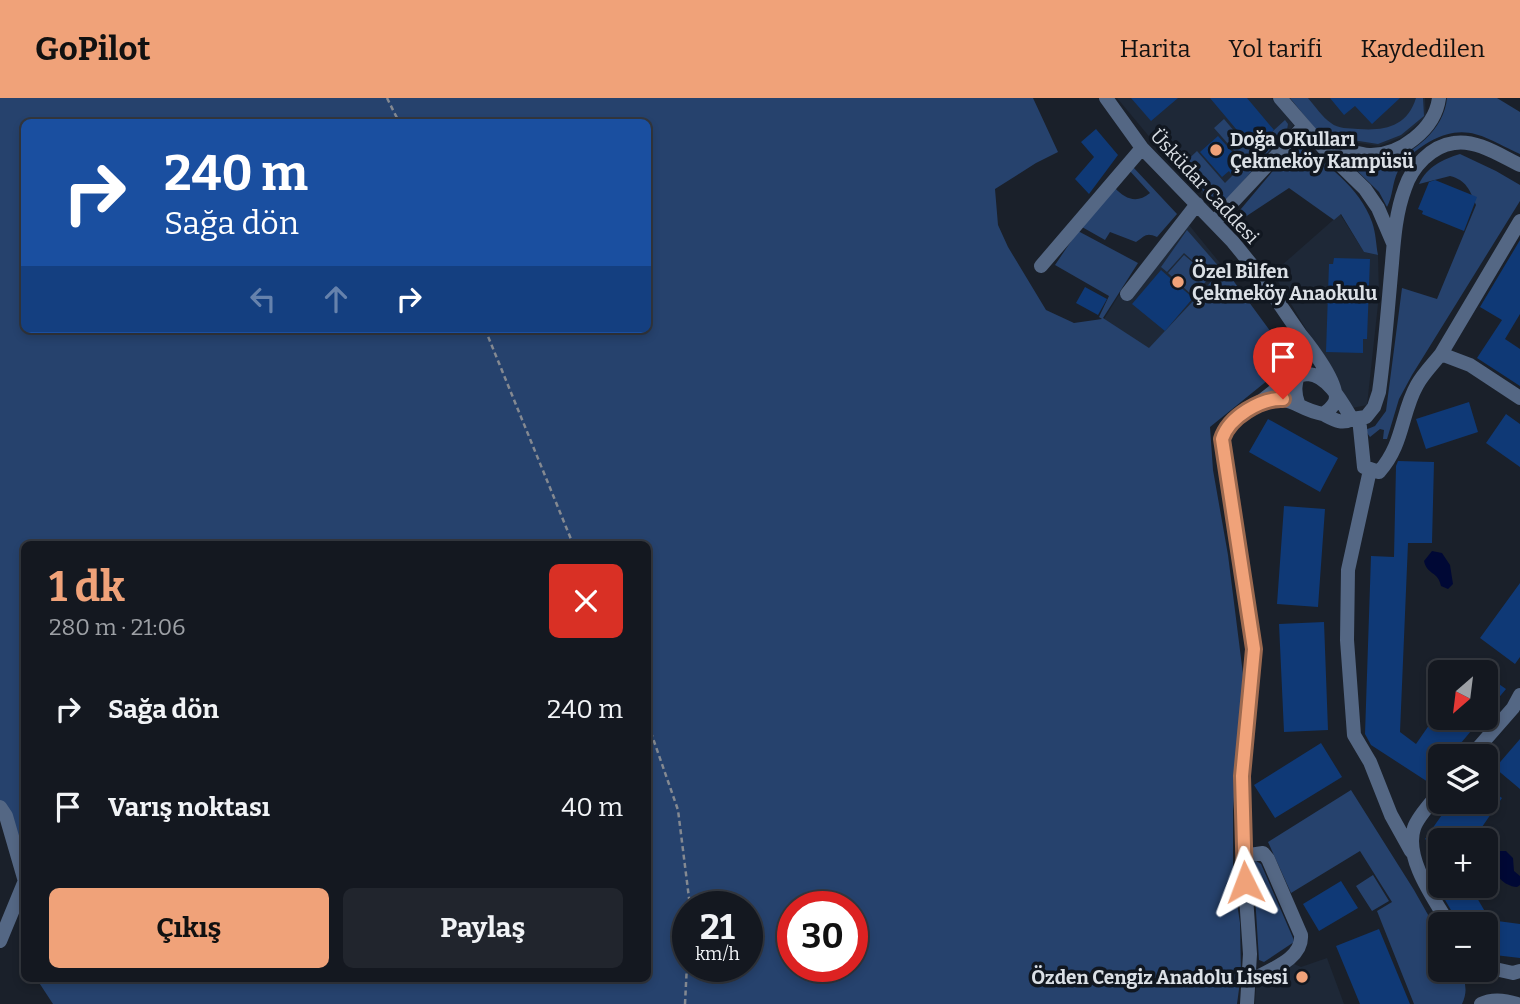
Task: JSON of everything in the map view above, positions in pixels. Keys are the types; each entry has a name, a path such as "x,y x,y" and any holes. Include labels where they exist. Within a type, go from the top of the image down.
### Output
{"street":[{"name":"Üsküdar Caddesi","path":"1106,98 1142,148 1214,222 1259,274 1324,366 1335,393"},
{"path":"1280,98 1372,198 1393,243"},
{"path":"1315,138 1367,155 1392,150 1418,135 1431,122 1438,98"},
{"path":"1214,222 1304,126"},
{"path":"1260,402 1275,398 1298,403 1337,422 1366,417 1374,407 1379,392 1393,243 1405,188 1413,172 1426,156 1455,142 1471,143 1520,165"},
{"path":"1041,266 1142,148"},
{"path":"1127,295 1197,204"},
{"path":"1247,1004 1250,981 1243,856 1242,776 1254,649 1222,439 1224,431 1291,378 1313,374 1328,385 1356,419 1364,467 1379,472 1387,464 1399,440 1416,386 1441,354 1520,221"},
{"path":"1298,403 1293,390 1302,359 1300,334"},
{"path":"1441,354 1470,365 1520,398"},
{"path":"1323,414 1331,409 1336,400 1335,393"},
{"path":"1370,470 1348,570 1347,640 1354,735 1370,762 1391,815 1412,850 1427,888 1442,912"},
{"path":"1482,744 1513,708 1520,695"},
{"path":"0,807 6,816 21,870"},
{"path":"1412,850 1414,827 1428,808"},
{"path":"1243,856 1263,853 1269,859 1301,935 1297,953 1250,981"},
{"path":"0,941 21,888"},
{"path":"1498,970 1513,974 1520,971"},
{"path":"1481,1004 1506,1000 1517,1004"}],"path":[{"path":"387,98 398,119"},
{"path":"487,333 572,541"},
{"path":"651,733 678,810 688,891"},
{"path":"685,1004 686,982"}],"shaded area":[{"path":"0,98 1033,98 1058,152 995,189 998,225 1008,247 1046,310 1074,323 1102,319 1099,317 1109,296 1055,265 1078,231 1138,263 1103,318 1149,348 1224,268 1276,339 1287,340 1287,356 1274,375 1210,427 1213,470 1228,555 1243,674 1233,811 1233,877 1240,923 1241,974 1237,1004 53,1004 39,982 651,982 651,541 21,541 21,859 0,808"},
{"name":"Doğa OKulları Çekmeköy Kampüsü","path":"1117,98 1271,98 1294,125 1219,210 1172,164"},
{"path":"1288,98 1425,98 1426,117 1402,137 1379,146 1327,138 1316,131"},
{"path":"1290,98 1308,98 1328,121 1344,128 1377,129 1393,125 1407,115 1416,98 1423,98 1424,116 1401,135 1378,144 1327,136 1317,131"},
{"path":"1447,98 1497,98 1520,112 1520,154 1476,134 1465,132 1442,136 1420,148 1404,162 1396,176 1387,207 1379,192 1346,160 1375,165 1406,153 1434,130 1445,110"},
{"path":"1224,119 1251,151 1285,120 1288,124 1287,130 1220,208 1180,167 1197,151 1225,183 1245,163 1214,128"},
{"path":"1298,141 1341,177 1359,198 1372,222 1378,255 1364,252 1341,214 1334,220 1289,188 1233,225 1230,222"},
{"path":"1460,154 1520,185 1520,201 1412,375 1399,399 1387,439 1383,439 1384,430 1380,429 1370,437 1365,430 1375,426 1386,411 1402,288 1437,299 1476,205 1467,186 1450,176 1419,184 1436,164"},
{"path":"1133,167 1177,214 1157,237 1148,235 1136,242 1110,232 1105,240 1082,227 1115,188 1131,199 1150,193 1129,170"},
{"path":"1340,214 1364,252 1378,255 1379,295 1367,405 1352,408 1273,273"},
{"name":"Özel Bilfen Çekmeköy Anaokulu","path":"1189,225 1224,268 1149,349 1104,319 1119,295 1128,301"},
{"path":"1187,230 1221,269 1212,278 1184,253 1167,272 1161,267"},
{"path":"1184,255 1210,277 1193,296 1168,273"},
{"path":"1432,551 1442,553 1450,565 1453,584 1448,589 1441,586 1438,578 1425,565 1424,561"},
{"path":"1351,790 1428,915 1428,982 1465,982 1466,991 1462,1004 1414,1004 1377,911 1392,902 1360,851 1291,893 1268,842"},
{"path":"1498,851 1506,851 1513,858 1514,871 1520,876 1520,885 1512,886 1500,878"},
{"path":"1256,861 1261,864 1294,942 1264,962 1259,960 1253,863"},
{"path":"1373,875 1389,901 1372,911 1356,886"},
{"name":"Özden Cengiz Anadolu Lisesi","path":"1327,958 1344,1004 1255,1004 1256,987 1292,963 1301,967"}],"building":[{"path":"1131,98 1178,98 1151,121"},
{"path":"1210,98 1247,98 1274,130 1252,148"},
{"path":"1330,98 1400,98 1372,124 1355,106 1344,115"},
{"path":"1096,129 1118,155 1089,194 1075,179 1094,157 1081,142"},
{"path":"1218,136 1243,164 1231,174 1229,171 1222,177 1200,152"},
{"path":"1435,180 1477,197 1464,231 1422,214 1423,211 1418,209 1429,182"},
{"path":"1520,240 1520,314 1505,339 1520,349 1520,386 1477,358 1502,320 1480,307"},
{"path":"1334,258 1370,259 1367,339 1363,339 1363,353 1326,352 1329,264 1333,264"},
{"path":"1161,270 1193,298 1165,331 1132,304"},
{"path":"1085,287 1107,299 1098,315 1076,303"},
{"path":"1469,402 1478,432 1426,449 1416,419"},
{"path":"1506,414 1520,424 1520,467 1486,443"},
{"path":"1268,419 1338,458 1320,492 1249,452"},
{"path":"1398,461 1434,462 1432,543 1408,543 1400,732 1416,744 1428,727 1428,730 1472,730 1460,744 1428,744 1428,782 1371,745 1365,734 1371,556 1394,557"},
{"path":"1284,506 1325,509 1318,607 1277,604"},
{"path":"1520,583 1520,657 1515,664 1480,638"},
{"path":"1324,622 1328,730 1284,732 1279,624"},
{"path":"1498,683 1506,689 1498,699"},
{"path":"1520,739 1520,789 1498,771 1498,765"},
{"path":"1321,743 1342,777 1275,818 1254,785"},
{"path":"1443,814 1491,814 1481,828 1433,828"},
{"path":"1341,881 1358,908 1319,931 1303,904"},
{"path":"1444,898 1477,898 1485,912 1452,912"},
{"path":"1498,921 1520,924 1520,958 1498,955"},
{"path":"1379,929 1410,1004 1360,1004 1336,946"}],"place":[{"name":"Doğa OKulları Çekmeköy Kampüsü","path":"1216,150"},
{"name":"Özel Bilfen Çekmeköy Anaokulu","path":"1178,282"},
{"name":"Özden Cengiz Anadolu Lisesi","path":"1302,977"}],"route":[{"path":"1245,882 1242,776 1254,649 1222,439 1224,431 1231,424 1260,402 1283,399"}]}
